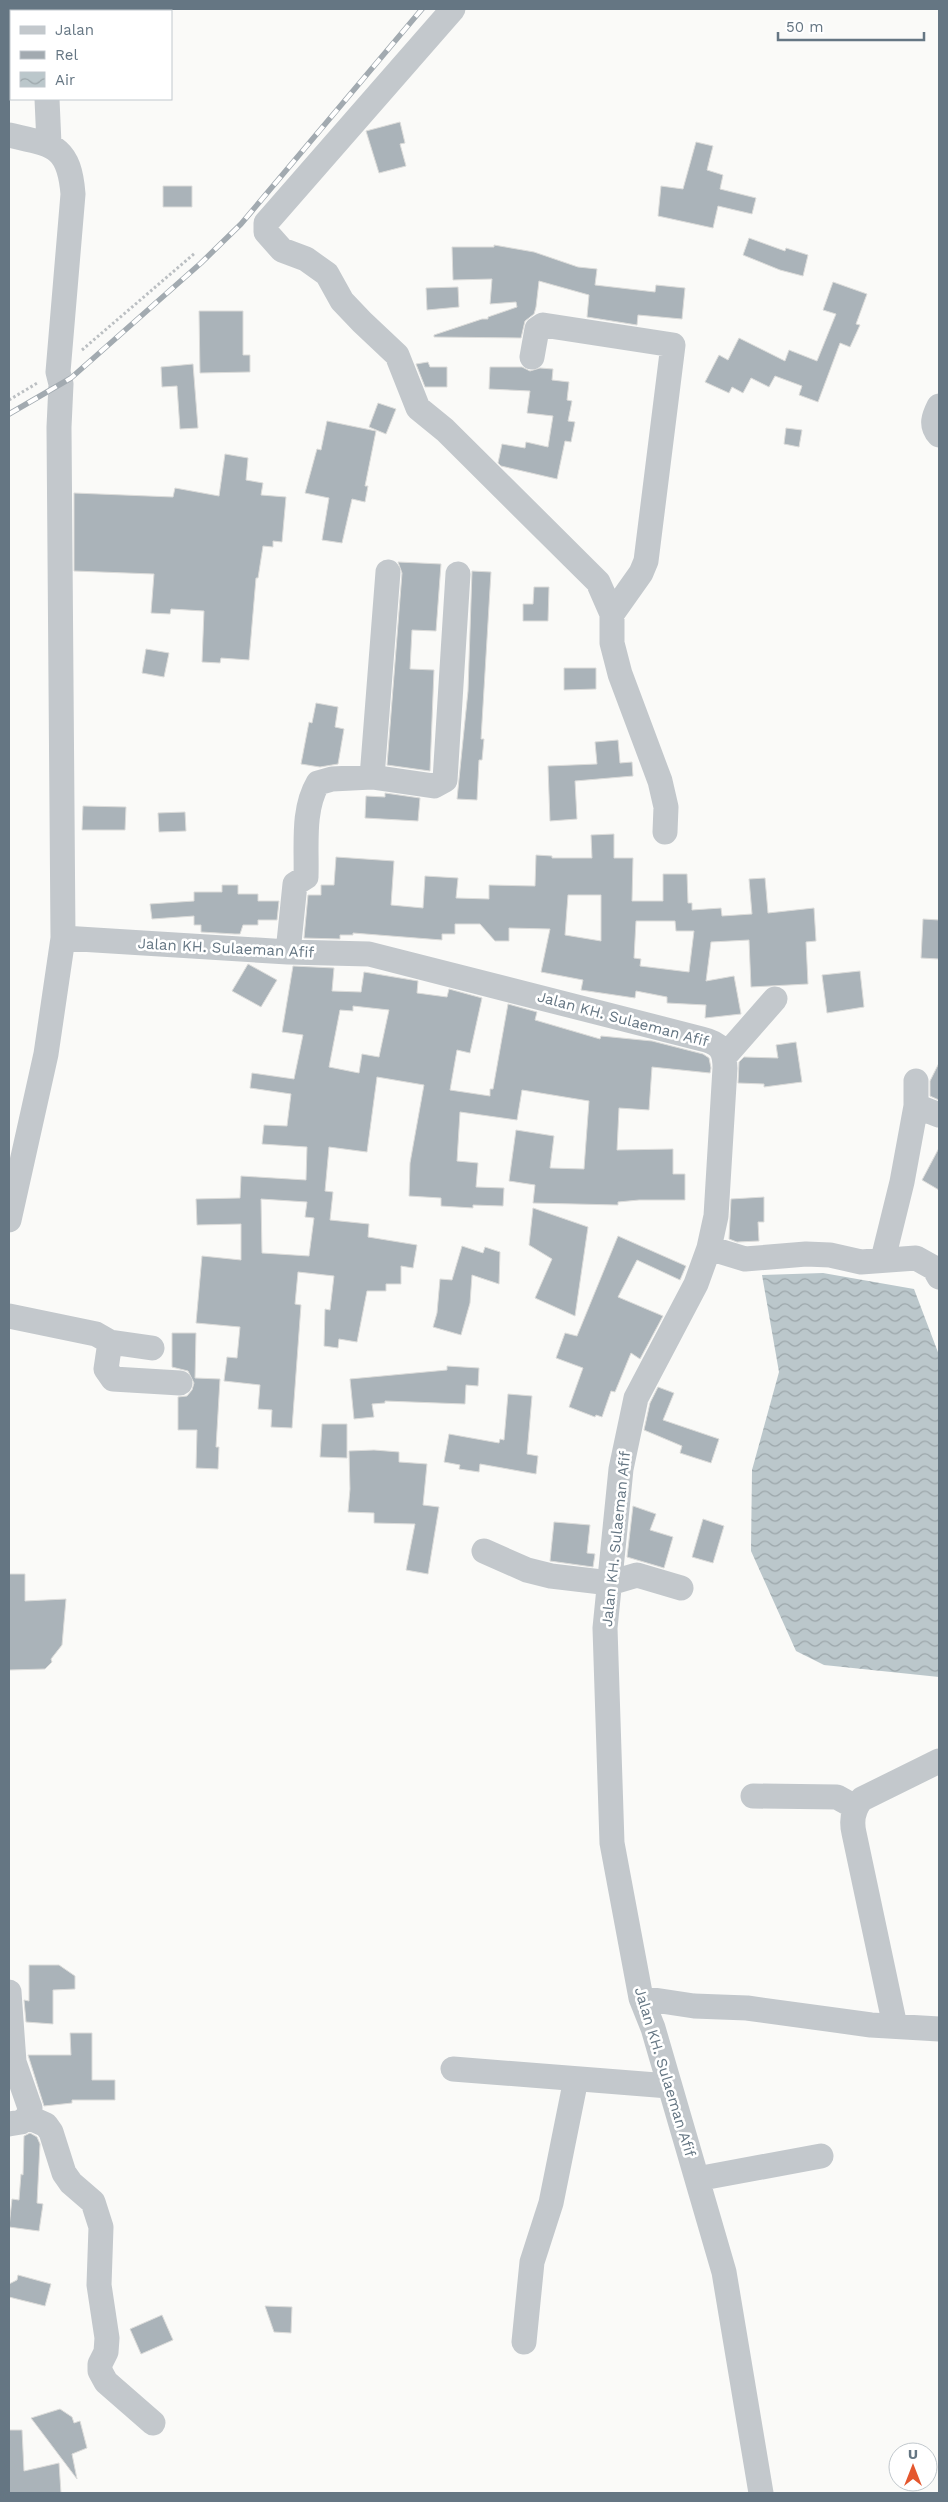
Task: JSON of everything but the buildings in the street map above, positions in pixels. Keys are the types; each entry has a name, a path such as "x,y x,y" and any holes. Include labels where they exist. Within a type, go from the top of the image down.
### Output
{"street":[{"path":"453,9 266,223 266,232 282,250 306,259 327,274 342,301 397,355 418,408 445,430 598,582 612,614 612,643 620,674 660,781 666,807 665,832"},
{"path":"47,100 48,144"},
{"path":"9,135 48,144 59,151 66,160 71,174 73,194 58,372 60,384 59,496 63,938 46,1054 9,1220"},
{"path":"532,357 537,329 543,324 673,345 646,561 641,573 612,614"},
{"path":"939,406 933,421 934,428 939,435"},
{"path":"372,777 388,572"},
{"path":"288,952 295,884 306,877 307,824 310,796 318,783 332,779 372,777 434,786 445,780 458,574"},
{"name":"Jalan KH. Sulaeman Afif","path":"63,938 288,952 369,954 714,1042 721,1047 725,1056 716,1216 696,1284 636,1398 621,1469 605,1628 612,1843 641,1998 653,2028 724,2272 760,2493"},
{"path":"725,1056 776,999"},
{"path":"883,1259 902,1182 916,1106 916,1081"},
{"path":"916,1106 939,1115"},
{"path":"708,1248 745,1259 806,1254 830,1255 860,1262 916,1258 934,1268 939,1276"},
{"path":"9,1316 96,1334 110,1342 152,1348"},
{"path":"110,1342 106,1369 113,1378 180,1383"},
{"path":"484,1551 535,1572 610,1583 637,1575 681,1588"},
{"path":"896,2026 852,1824 855,1807 862,1800 939,1761"},
{"path":"754,1796 837,1797 855,1807"},
{"path":"9,1992 14,2062 30,2108 18,2121"},
{"path":"641,1998 694,2006 747,2008 896,2026 939,2029"},
{"path":"453,2068 669,2086"},
{"path":"524,2342 532,2262 551,2203 576,2079"},
{"path":"18,2121 46,2124 51,2132 64,2173 72,2184 93,2202 101,2226 100,2303 105,2317 107,2338 106,2352 100,2364 100,2371 106,2382 153,2423"},
{"path":"697,2179 821,2156"}],"path":[{"path":"9,400 58,372 195,253"}],"water":[{"path":"823,1273 914,1289 939,1355 939,1677 824,1665 796,1651 751,1551 752,1470 779,1372 762,1275"}],"railway":[{"path":"9,414 71,378 201,263 241,224 422,9"}]}
